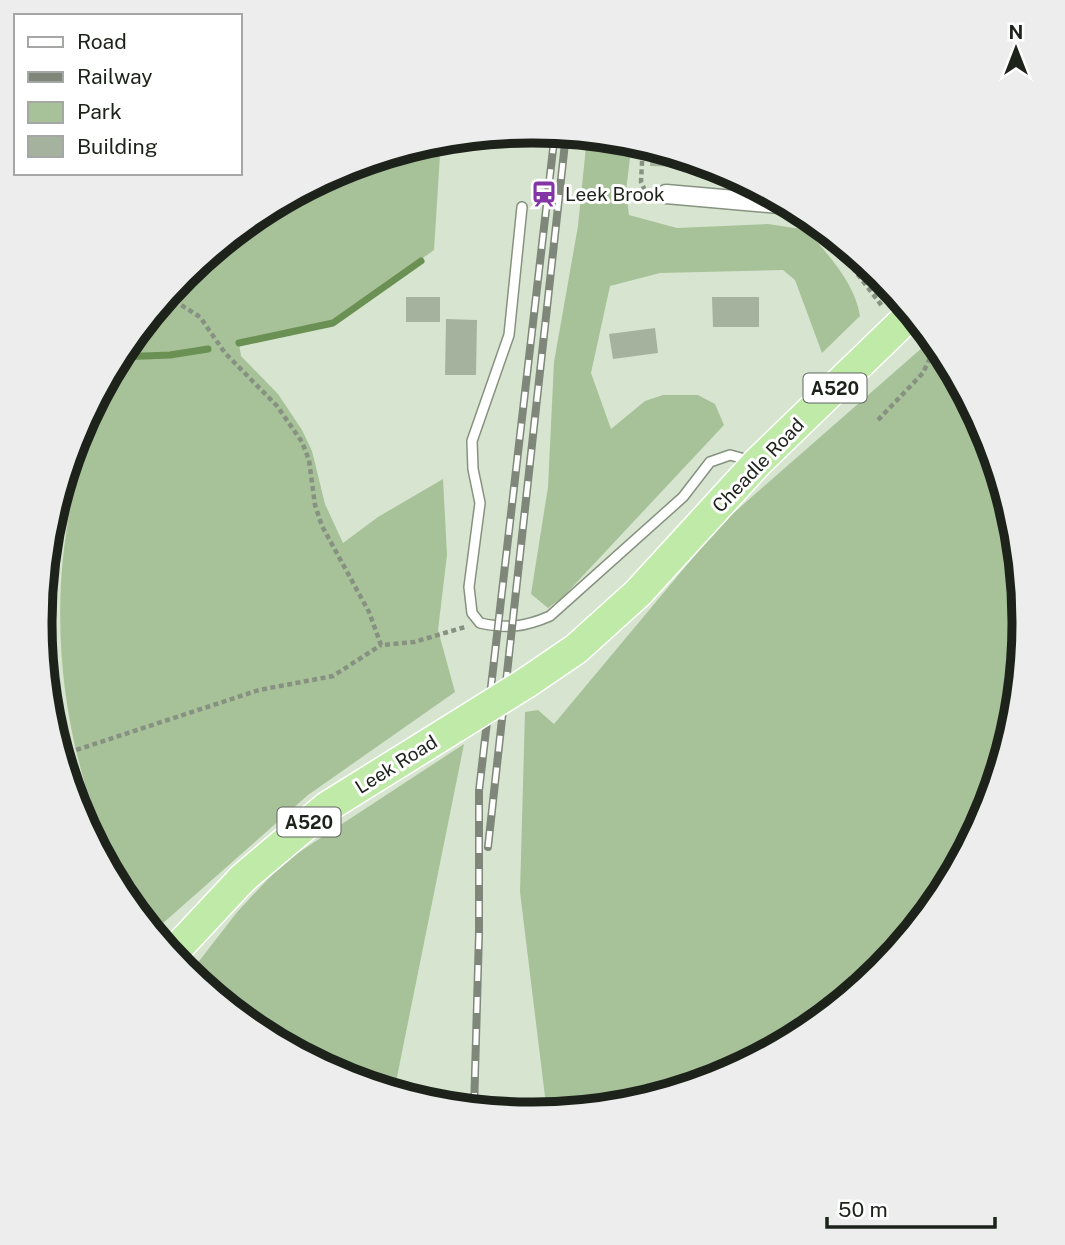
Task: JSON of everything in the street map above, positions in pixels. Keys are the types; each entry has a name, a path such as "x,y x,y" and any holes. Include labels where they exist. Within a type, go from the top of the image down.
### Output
{"highway":[{"name":"Cheadle Road","path":"638,593 757,463 905,320"},
{"name":"Leek Road","path":"179,947 243,878 327,807 576,649 638,593"}],"street":[{"path":"666,194 764,203"}],"lane":[{"path":"522,207 509,335 472,441 472,469 480,503 469,587 472,613 480,623 510,628 531,625 550,616 683,497 710,462 730,455 757,463"}],"path":[{"path":"854,267 902,317"},
{"path":"176,302 201,317 225,353 277,406 302,442 309,460 315,505 322,526 369,612 381,645"},
{"path":"878,420 923,373 931,355"},
{"path":"70,751 259,690 333,676 381,645 414,642 480,623"}],"green space":[{"path":"586,146 631,153 626,191 629,215 677,228 768,224 807,230 847,281 860,316 822,353 795,280 783,270 660,273 610,286 591,373 611,429 645,401 663,395 698,395 715,404 724,425 563,597 548,608 531,594 548,487 554,362 578,226"},
{"path":"440,152 434,250 333,323 239,344 241,356 278,394 302,430 312,451 325,504 343,543 378,517 443,479 447,555 438,630 455,692 308,795 161,925 133,889 104,838 73,737 60,633 67,528 91,434 102,410 133,356 193,283 266,223 320,192 378,168"},
{"path":"924,346 963,410 976,439 996,498 1008,560 1012,622 1008,685 987,777 963,835 932,889 872,962 825,1003 799,1022 745,1053 687,1077 626,1093 546,1102 520,892 525,712 538,710 554,724 721,524"},
{"path":"464,744 396,1082 349,1066 292,1038 240,1003 196,965 238,911 284,862"}],"building":[{"path":"650,158 680,166 680,167 650,166"},
{"path":"406,297 440,297 440,322 406,322"},
{"path":"712,297 759,297 759,327 713,327"},
{"path":"446,319 477,320 476,375 445,375"},
{"path":"655,328 658,353 613,359 609,334"}],"waterway":[{"path":"239,343 333,323 421,261"},
{"path":"133,356 170,355 208,349"}],"railway":[{"path":"474,1098 479,934 479,791 554,144"},
{"path":"488,847 565,144"}],"place":[{"name":"Leek Brook","path":"544,194"}]}
